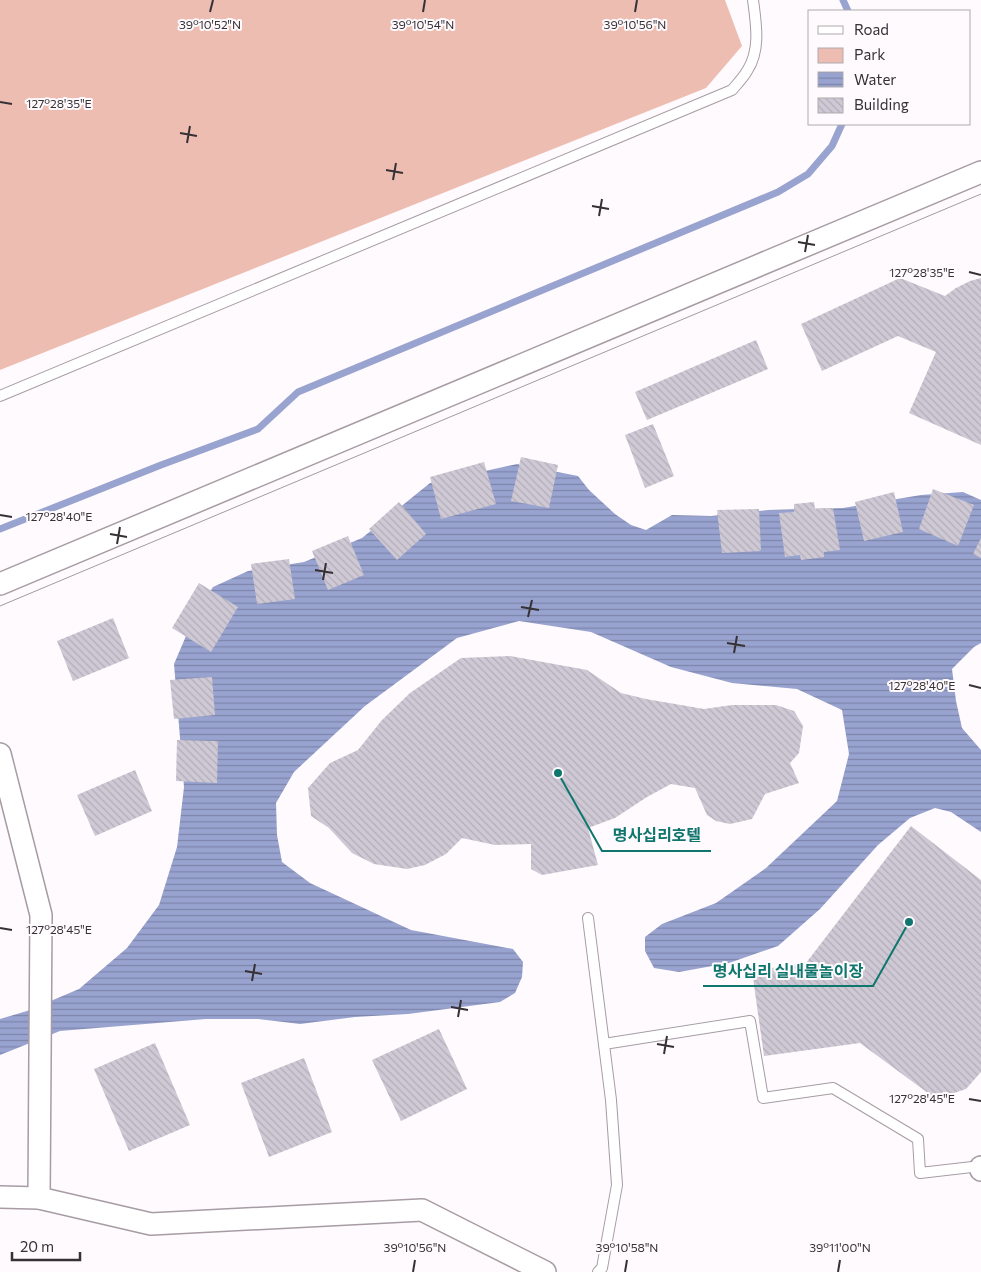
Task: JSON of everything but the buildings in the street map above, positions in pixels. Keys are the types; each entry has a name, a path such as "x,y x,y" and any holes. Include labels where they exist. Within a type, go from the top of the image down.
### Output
{"street":[{"path":"0,584 981,172"},
{"path":"0,754 40,915 40,1198"},
{"path":"0,1197 40,1198 151,1224 422,1210 545,1272"}],"lane":[{"path":"0,396 732,90 748,70 756,49 757,25 753,0"},
{"path":"588,918 611,1100 617,1185 602,1268 598,1272"},
{"path":"604,1044 750,1021 763,1098 833,1088 918,1139 920,1173 981,1168"}],"green space":[{"path":"0,0 725,0 742,46 706,88 0,370"}],"water":[{"path":"517,464 578,476 589,490 615,514 631,525 646,530 672,515 711,516 768,510 843,508 921,495 963,492 981,500 981,643 974,647 952,669 962,728 981,750 981,832 951,812 935,808 910,818 878,845 820,909 778,946 729,963 679,972 654,968 645,951 645,937 662,924 716,903 766,868 837,801 849,754 842,710 797,689 732,683 671,667 591,632 519,621 457,638 365,706 294,772 276,803 277,835 282,862 310,883 411,930 513,949 523,962 522,977 515,993 500,1002 408,1014 355,1017 300,1024 258,1019 206,1019 60,1031 0,1055 0,1019 27,1011 79,989 127,948 159,905 177,847 184,787 174,664 195,615 213,587 248,571 304,562 362,538 430,483"}],"waterway":[{"path":"843,0 848,10"},
{"path":"0,529 258,429 298,392 778,192 808,174 832,146 842,125"}],"tram line":[{"path":"0,606 981,194"}],"place":[{"name":"명사십리호텔","path":"558,773"},
{"name":"명사십리 실내물놀이장","path":"909,922"}]}
